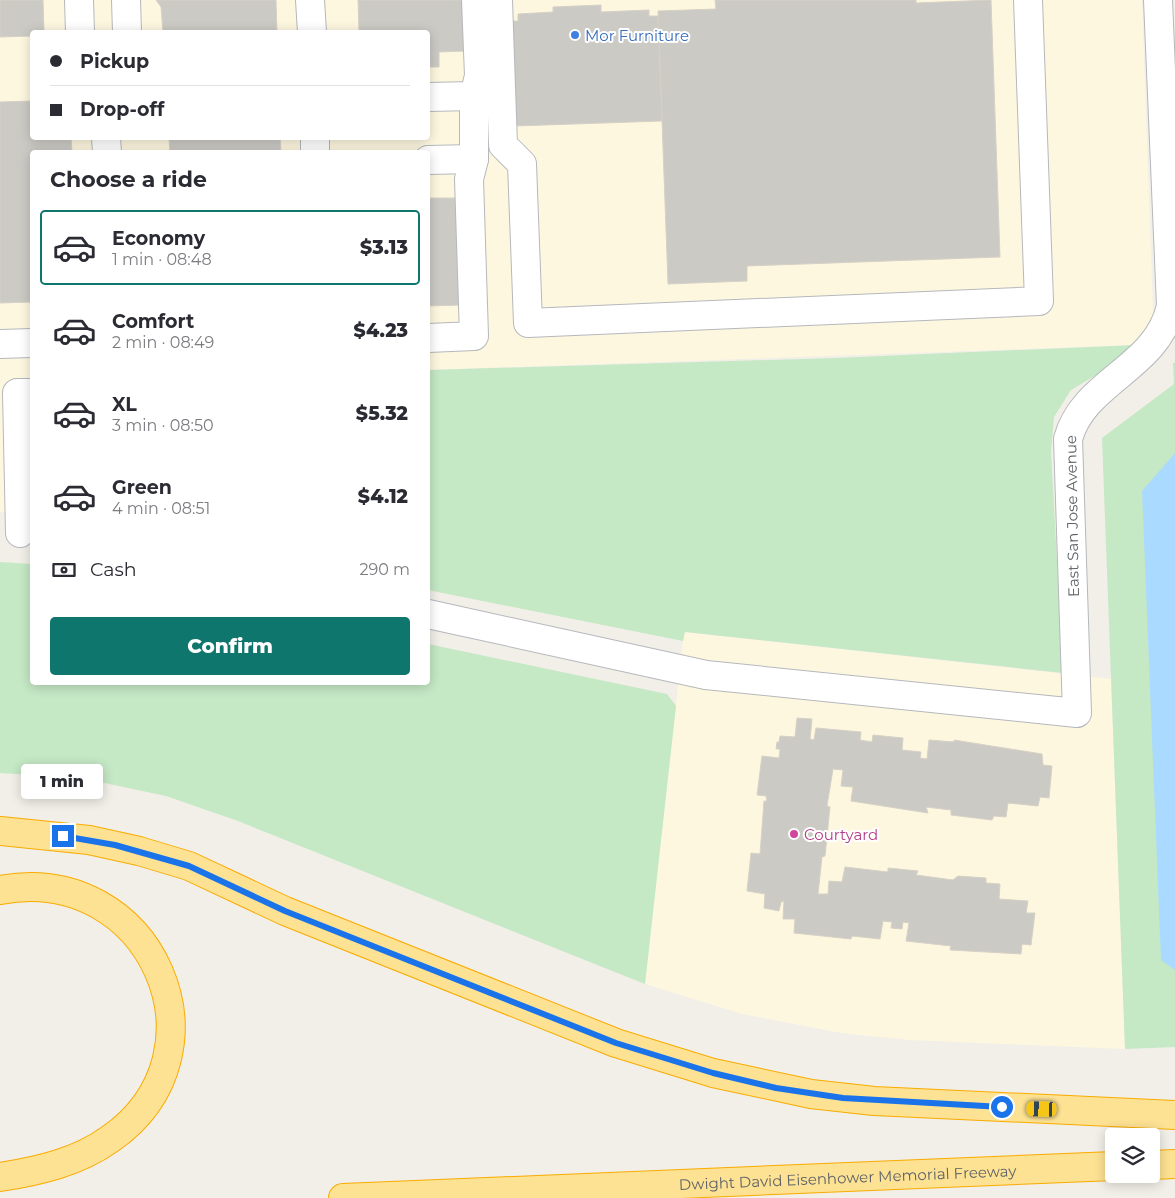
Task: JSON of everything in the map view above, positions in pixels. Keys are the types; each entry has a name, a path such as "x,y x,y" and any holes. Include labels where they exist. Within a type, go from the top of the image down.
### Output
{"highway":[{"path":"0,831 89,840 139,851 189,866 285,911 616,1043 713,1073 776,1088 858,1100 1175,1115"},
{"path":"0,890 32,886 58,889 102,904 123,919 141,939 154,960 163,980 170,1020 162,1076 149,1099 124,1128 97,1148 56,1166 0,1177"},
{"path":"1160,1165 1175,1164"},
{"name":"Dwight David Eisenhower Memorial Freeway","path":"343,1198 1105,1166"}],"street":[{"path":"79,0 80,30"},
{"path":"126,0 127,30"},
{"path":"310,0 312,30"},
{"path":"430,338 474,336 468,179 474,159 474,96 479,76 476,0"},
{"path":"498,0 503,145 522,164 528,323 1039,301 1028,0"},
{"name":"East San Jose Avenue","path":"430,614 706,674 1077,713 1068,439 1072,424 1080,410 1140,358 1160,337 1167,322 1171,306 1171,216 1158,0"},
{"path":"430,97 474,96"},
{"path":"430,160 474,159"},
{"path":"0,344 30,343"},
{"path":"16,394 17,533"}],"shaded area":[{"path":"0,0 1142,0 1153,313 1150,324 1136,345 430,370 430,150 30,150 30,513 0,512"},
{"path":"684,632 1111,679 1125,1049 909,1040 841,1033 742,1014 645,984"}],"green space":[{"path":"1136,345 1121,360 1071,390 1054,417 1051,451 1063,673 685,632 683,641 430,590 430,370 836,358"},
{"path":"1173,363 1175,363 1175,1047 1125,1049 1102,438 1174,384"},
{"path":"0,562 30,564 30,685 430,685 430,644 667,694 676,706 645,984 238,821 166,796 81,778 0,773"}],"water":[{"path":"1175,453 1175,970 1161,960 1142,491"}],"building":[{"path":"0,0 43,0 44,30 30,30 30,36 0,37"},
{"path":"156,0 276,0 277,30 163,30 161,7"},
{"path":"358,0 465,0 466,51 439,52 439,67 430,67 430,30 359,30"},
{"path":"715,0 916,0 916,3 991,0 1000,257 747,266 747,281 668,284 658,11 716,9"},
{"path":"601,5 601,12 649,10 649,16 658,16 662,121 515,126 511,21 518,21 518,14 553,12 553,7"},
{"path":"30,101 30,140 71,140 72,150 30,150 30,302 0,303 0,102"},
{"path":"169,140 280,140 281,150 170,150"},
{"path":"430,198 458,198 462,305 430,306"},
{"name":"Courtyard","path":"797,718 812,719 810,739 814,740 816,728 861,732 860,740 872,742 873,735 903,738 902,750 921,752 920,758 927,759 929,740 954,742 954,740 1042,754 1043,765 1052,766 1049,798 1040,797 1038,806 1008,803 1006,817 994,816 992,820 951,815 951,810 926,807 928,813 851,801 853,787 841,786 843,770 833,769 827,806 830,807 825,856 822,857 818,894 828,894 829,881 842,882 845,867 888,872 888,868 918,871 916,875 953,880 958,876 986,878 986,883 1000,884 999,899 1028,901 1026,913 1035,913 1031,945 1022,944 1021,954 950,950 951,946 906,941 909,923 903,922 902,929 891,928 892,922 883,921 880,939 852,936 851,939 794,933 795,919 783,919 784,901 781,902 779,911 764,908 765,894 747,891 751,853 760,854 764,801 767,801 766,796 757,795 762,756 779,758 780,749 776,749 777,742 779,742 780,736 795,737"}],"place":[{"name":"Mor Furniture","path":"575,35"},
{"name":"Courtyard","path":"794,834"}],"route":[{"path":"63,836 115,845 189,866 253,894 285,911 616,1043 713,1073 776,1088 843,1098 902,1103 1002,1107"}]}
